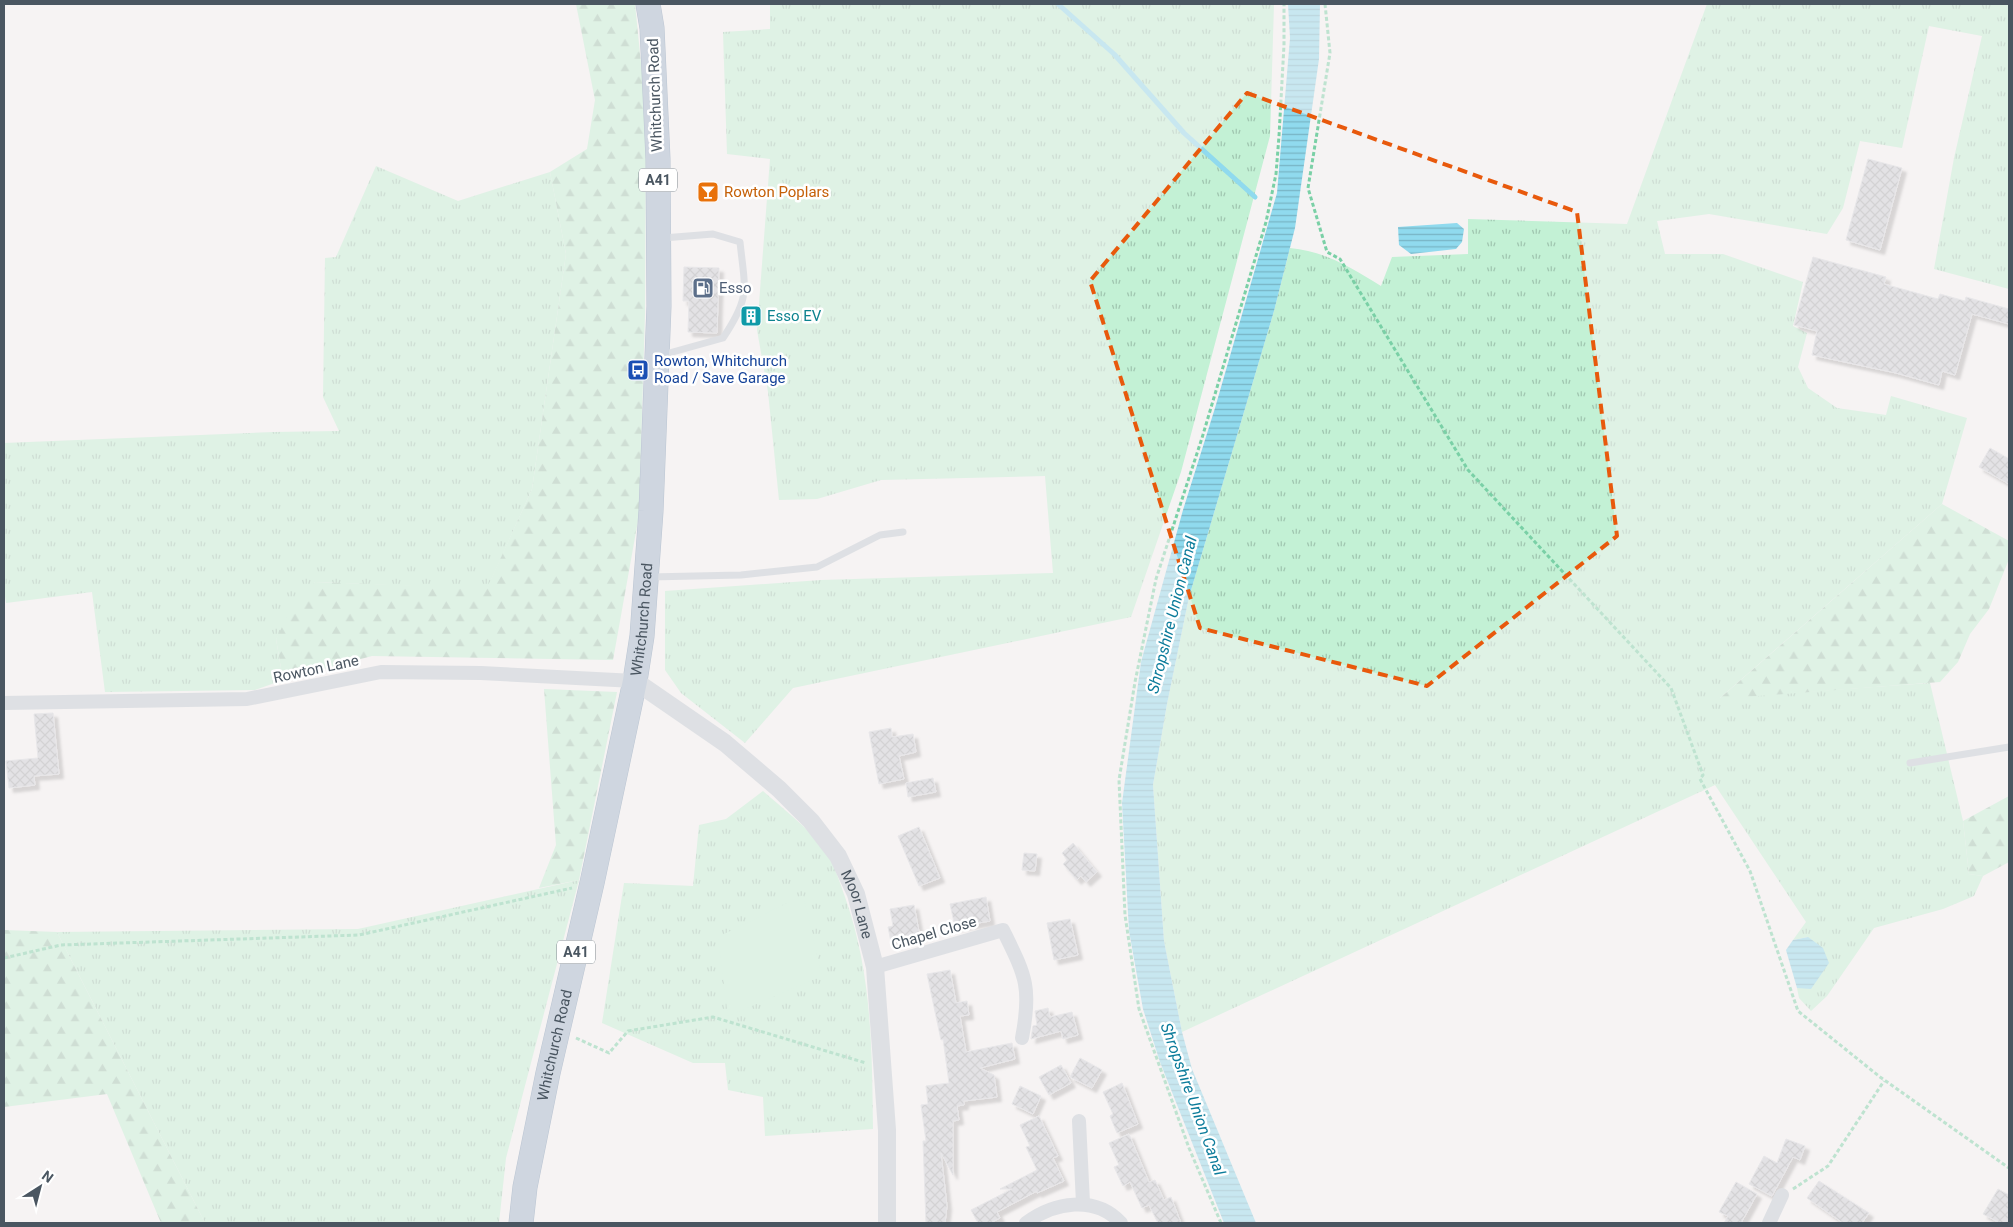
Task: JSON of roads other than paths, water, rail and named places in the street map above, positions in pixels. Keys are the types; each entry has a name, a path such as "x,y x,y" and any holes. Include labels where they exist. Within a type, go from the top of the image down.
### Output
{"highway":[{"name":"Whitchurch Road","path":"521,1223 525,1187 635,681 642,636 657,356 658,238 652,28 648,4"}],"street":[{"name":"Rowton Lane","path":"4,703 248,699 380,672 480,673 635,681"},
{"name":"Moor Lane","path":"635,681 725,743 779,789 811,821 838,856 856,894 875,967 884,1068 887,1130 887,1223"},
{"name":"Chapel Close","path":"875,967 1003,930 1023,971 1028,997 1022,1038"},
{"path":"1079,1121 1083,1203"},
{"path":"1769,1223 1782,1194"},
{"path":"1026,1223 1048,1210 1066,1204 1083,1203 1110,1214 1121,1223"}],"lane":[{"path":"657,356 724,338 740,313 746,294 740,242 713,234 658,238"},
{"path":"646,577 741,575 817,567 880,534 902,532"},
{"path":"1910,763 2009,748"}],"water":[{"name":"Shropshire Union Canal","path":"1288,4 1320,4 1319,59 1295,228 1274,311 1189,597 1153,785 1164,941 1182,1032 1192,1069 1256,1223 1224,1223 1160,1062 1143,1009 1129,931 1122,803 1141,662 1183,510 1215,408 1277,193 1290,38"},
{"path":"1457,223 1464,229 1462,242 1456,249 1411,254 1399,245 1398,227"},
{"path":"1808,937 1823,948 1829,963 1811,989 1797,988 1786,950 1793,940"}],"waterway":[{"path":"1058,4 1114,54 1184,133 1255,197"}],"place":[{"name":"Rowton Poplars","path":"708,192"},
{"name":"Esso","path":"703,288"},
{"name":"Esso EV","path":"751,316"},
{"name":"Rowton, Whitchurch Road / Save Garage","path":"638,370"}]}
